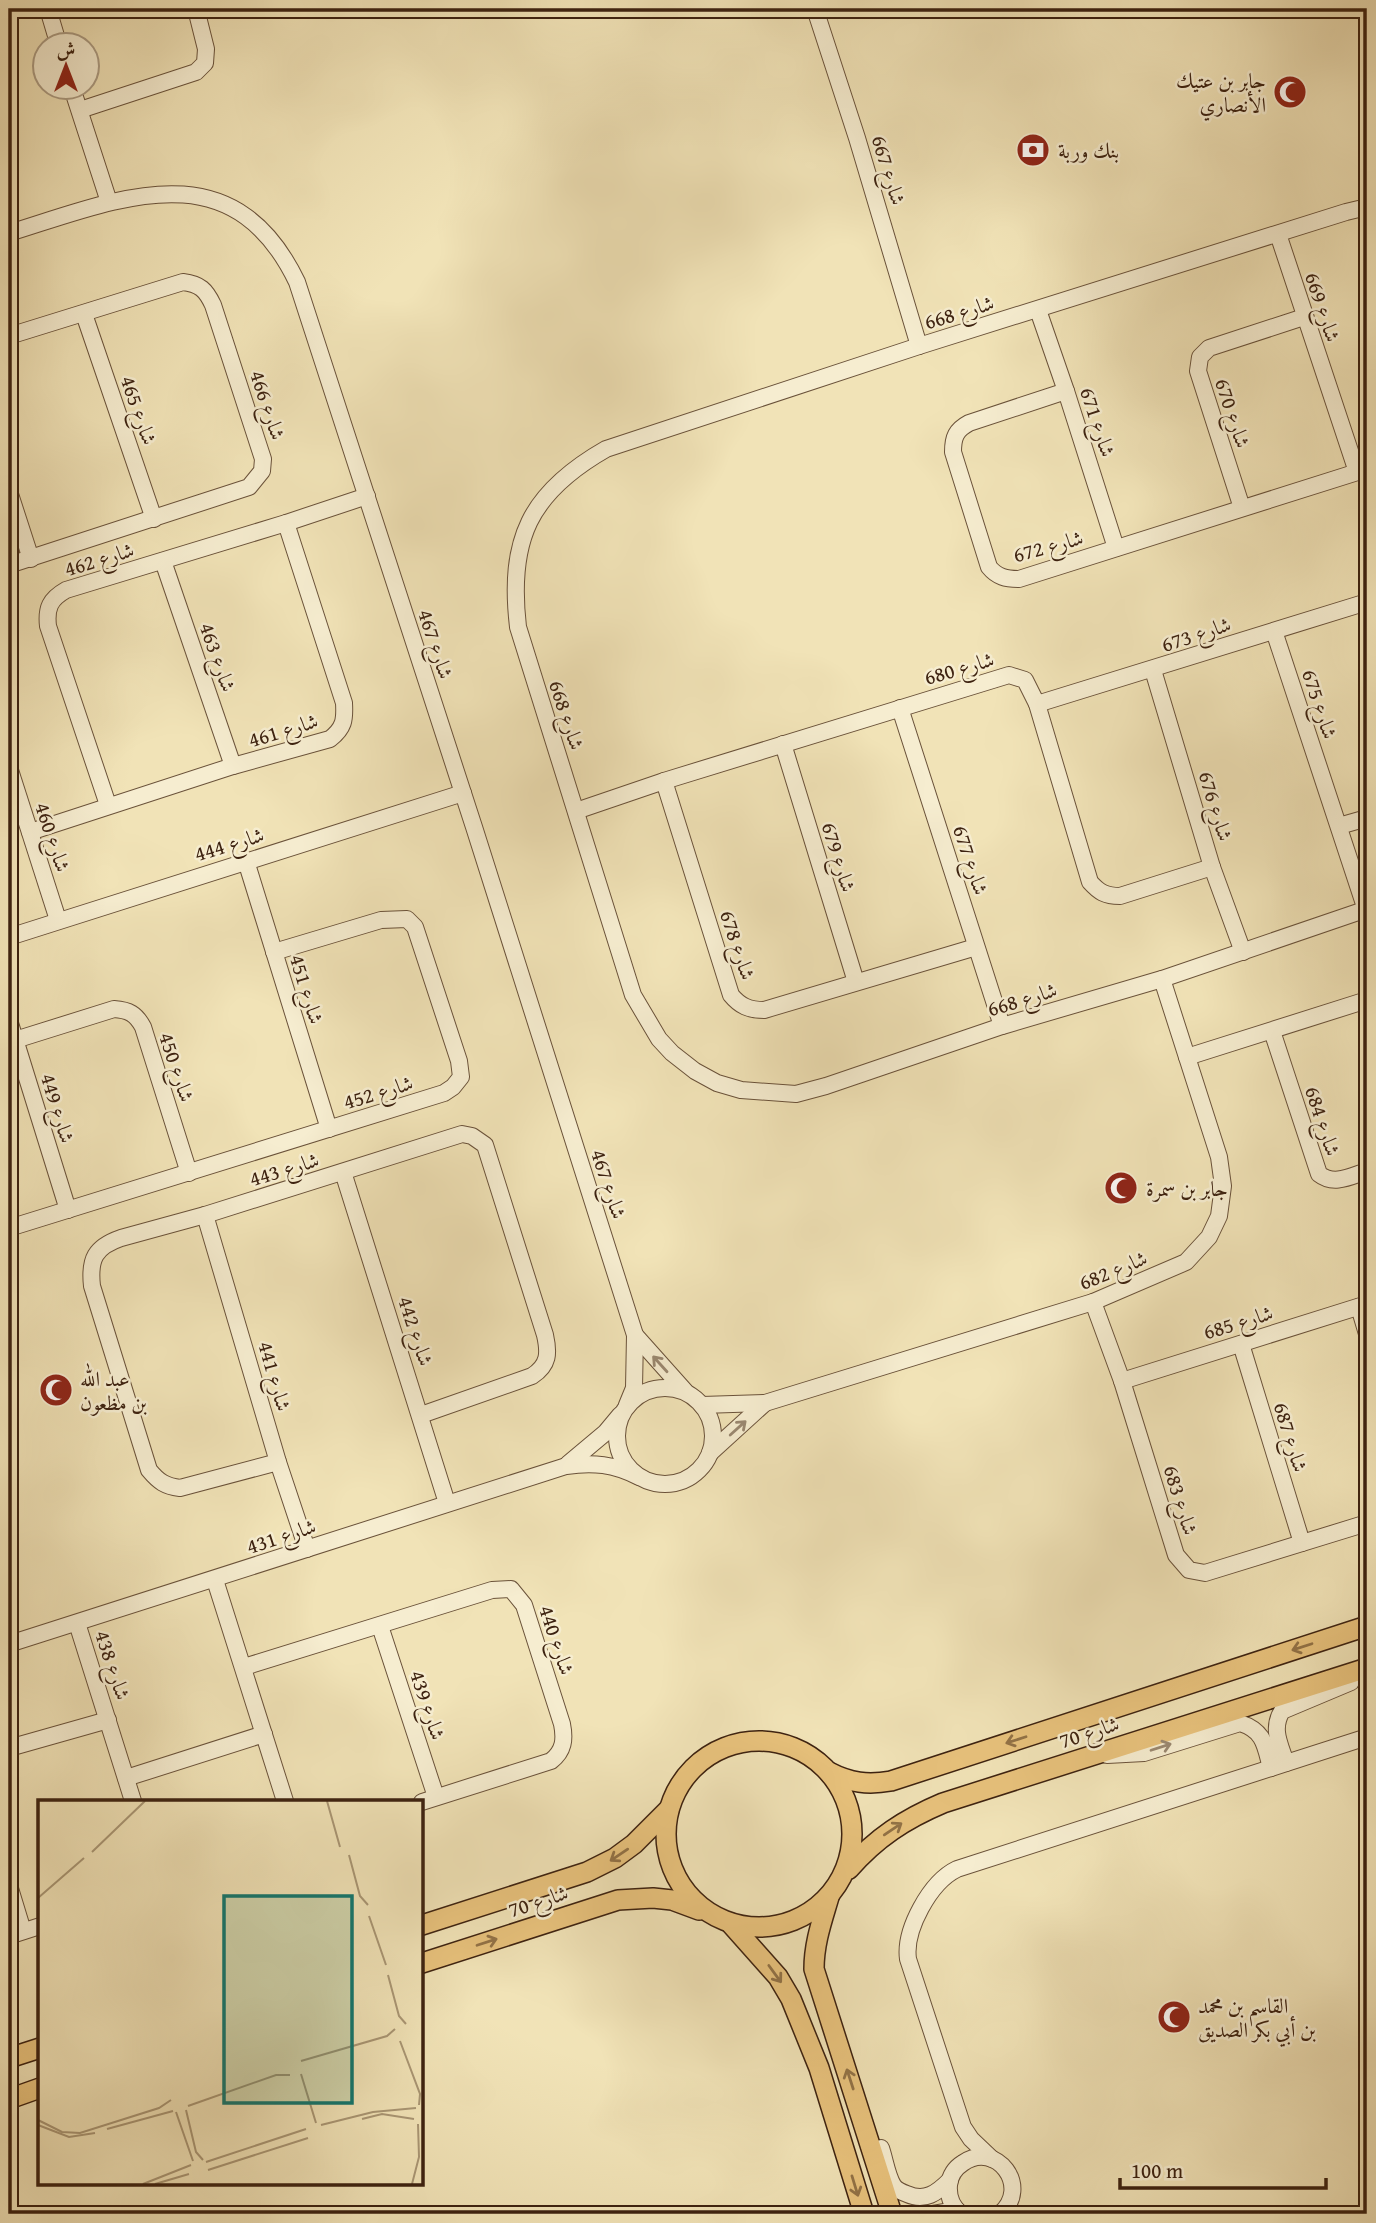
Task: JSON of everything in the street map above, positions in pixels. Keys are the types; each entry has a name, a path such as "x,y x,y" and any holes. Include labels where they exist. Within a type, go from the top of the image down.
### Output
{"main road":[{"name":"شارع 70","path":"829,1772 852,1782 891,1781 1367,1626"},
{"name":"شارع 70","path":"844,1875 880,1838 914,1815 943,1803 1367,1668"},
{"path":"830,1896 809,1914 784,1924 757,1928 730,1923 710,1914 687,1894 672,1868 666,1839 669,1809 681,1783 695,1767 712,1754 738,1744 766,1741 794,1748 813,1758 829,1772 842,1790 850,1811 853,1833 851,1854 844,1875 830,1896 817,1935 814,1969 892,2214"},
{"name":"شارع 70","path":"424,1924 587,1872 615,1858 634,1844 669,1809"},
{"name":"شارع 70","path":"424,1962 618,1900 673,1900 710,1914"},
{"path":"730,1923 778,1977 791,1999 819,2068 864,2214"},
{"path":"9,2058 38,2049"},
{"path":"9,2099 38,2089"}],"street":[{"path":"48,9 55,32"},
{"path":"80,110 197,72 205,63 206,49 196,9"},
{"name":"شارع 667","path":"815,9 919,346"},
{"path":"77,102 108,202"},
{"name":"شارع 467","path":"9,233 108,202 151,194 181,193 201,196 253,220 287,261 297,282 368,496 635,1335 634,1388 625,1408"},
{"name":"شارع 668","path":"1346,212 1367,197"},
{"name":"شارع 668","path":"1366,910 1162,979 1002,1026 827,1086 796,1094 741,1090 717,1083 672,1054 646,1021 624,971 518,627 515,566 523,533 536,509 577,465 606,449 919,346 1367,207"},
{"name":"شارع 669","path":"1278,234 1304,317 1362,470"},
{"name":"شارع 466","path":"9,336 183,282 196,283 207,290 214,305 263,459 262,471 249,487 9,565"},
{"name":"شارع 671","path":"1038,310 1116,548"},
{"name":"شارع 465","path":"84,314 154,519"},
{"name":"شارع 670","path":"1242,509 1198,371 1200,357 1209,348 1304,317"},
{"name":"شارع 672","path":"1066,391 969,423 956,434 953,452 989,566 1002,578 1019,579 1362,470"},
{"path":"9,491 30,559"},
{"name":"شارع 462","path":"108,805 48,626 49,605 55,596 66,590 368,496"},
{"name":"شارع 461","path":"30,832 233,766 330,740 344,725 344,703 286,523"},
{"name":"شارع 463","path":"163,561 233,766"},
{"name":"شارع 673","path":"1037,704 1367,602"},
{"name":"شارع 675","path":"1274,631 1366,910"},
{"name":"شارع 676","path":"1153,670 1212,867 1243,953"},
{"name":"شارع 680","path":"576,811 664,781 1009,675 1025,680 1037,704 1090,882 1098,891 1107,896 1119,897 1212,867"},
{"name":"شارع 677","path":"900,708 1002,1026"},
{"name":"شارع 679","path":"783,744 856,982"},
{"name":"شارع 460","path":"9,767 58,920"},
{"name":"شارع 678","path":"664,781 731,995 738,1004 764,1010 976,947"},
{"name":"شارع 444","path":"9,937 463,793"},
{"path":"1339,826 1367,818"},
{"name":"شارع 451","path":"246,861 329,1129"},
{"name":"شارع 452","path":"9,1228 444,1093 461,1077 459,1061 415,927 407,919 381,920 274,953"},
{"name":"شارع 682","path":"702,1405 765,1404 1093,1302 1186,1262 1209,1237 1219,1216 1223,1185 1219,1157 1162,979"},
{"path":"1187,1057 1367,1000"},
{"name":"شارع 450","path":"15,1040 114,1009 127,1010 137,1016 143,1027 190,1173"},
{"name":"شارع 449","path":"9,1020 68,1210"},
{"name":"شارع 684","path":"1272,1031 1319,1174 1325,1178 1339,1180 1367,1171"},
{"name":"شارع 443","path":"278,1462 180,1488 164,1485 156,1479 149,1470 92,1286 90,1272 95,1253 110,1242 462,1134 472,1136 485,1145 548,1352 541,1370 532,1376 421,1415"},
{"name":"شارع 442","path":"343,1172 447,1503"},
{"name":"شارع 441","path":"205,1214 278,1462 307,1549"},
{"name":"شارع 683","path":"1093,1302 1122,1381 1175,1555 1189,1570 1205,1573 1367,1523"},
{"path":"1363,1306 1367,1334"},
{"name":"شارع 685","path":"1122,1381 1363,1306"},
{"name":"شارع 467","path":"635,1335 686,1392"},
{"name":"شارع 687","path":"1241,1344 1302,1543"},
{"path":"674,1388 686,1392 702,1405 713,1428 713,1441 702,1468 688,1479 672,1484 654,1483 639,1477 625,1464 617,1447 617,1428 625,1408 648,1390 674,1388"},
{"name":"شارع 682","path":"710,1453 765,1404"},
{"name":"شارع 431","path":"566,1466 605,1433 625,1408"},
{"name":"شارع 431","path":"9,1644 566,1466 585,1463 610,1464 639,1477"},
{"path":"215,1580 285,1800"},
{"name":"شارع 440","path":"244,1667 502,1588 511,1589 524,1605 562,1724 565,1736 562,1748 551,1761 429,1800"},
{"name":"شارع 438","path":"77,1623 133,1800"},
{"name":"شارع 439","path":"380,1626 429,1800"},
{"path":"1279,1766 1275,1731 1276,1720 1282,1711 1286,1707 1367,1675"},
{"name":"شارع 438","path":"9,1748 108,1720"},
{"path":"1094,1754 1144,1753 1240,1723 1253,1727 1279,1766"},
{"path":"126,1778 264,1734"},
{"path":"1002,2214 1012,2196 1013,2187 1007,2170 981,2149 963,2127 907,1952 910,1929 937,1884 957,1869 1367,1737"},
{"path":"9,1885 16,1933 38,1927"},
{"path":"865,2127 878,2142 894,2186 914,2198 937,2193 960,2165 975,2157 992,2159"},
{"path":"960,2165 963,2127"},
{"path":"933,2214 959,2212 949,2196 950,2180"}],"place":[{"name":"جابر بن عتيك الأنصاري","path":"1290,92"},
{"name":"بنك وربة","path":"1033,150"},
{"name":"جابر بن سمرة","path":"1121,1188"},
{"name":"عبد الله بن مظعون","path":"56,1390"},
{"name":"القاسم بن محمد بن أبي بكر الصديق","path":"1174,2017"}]}
